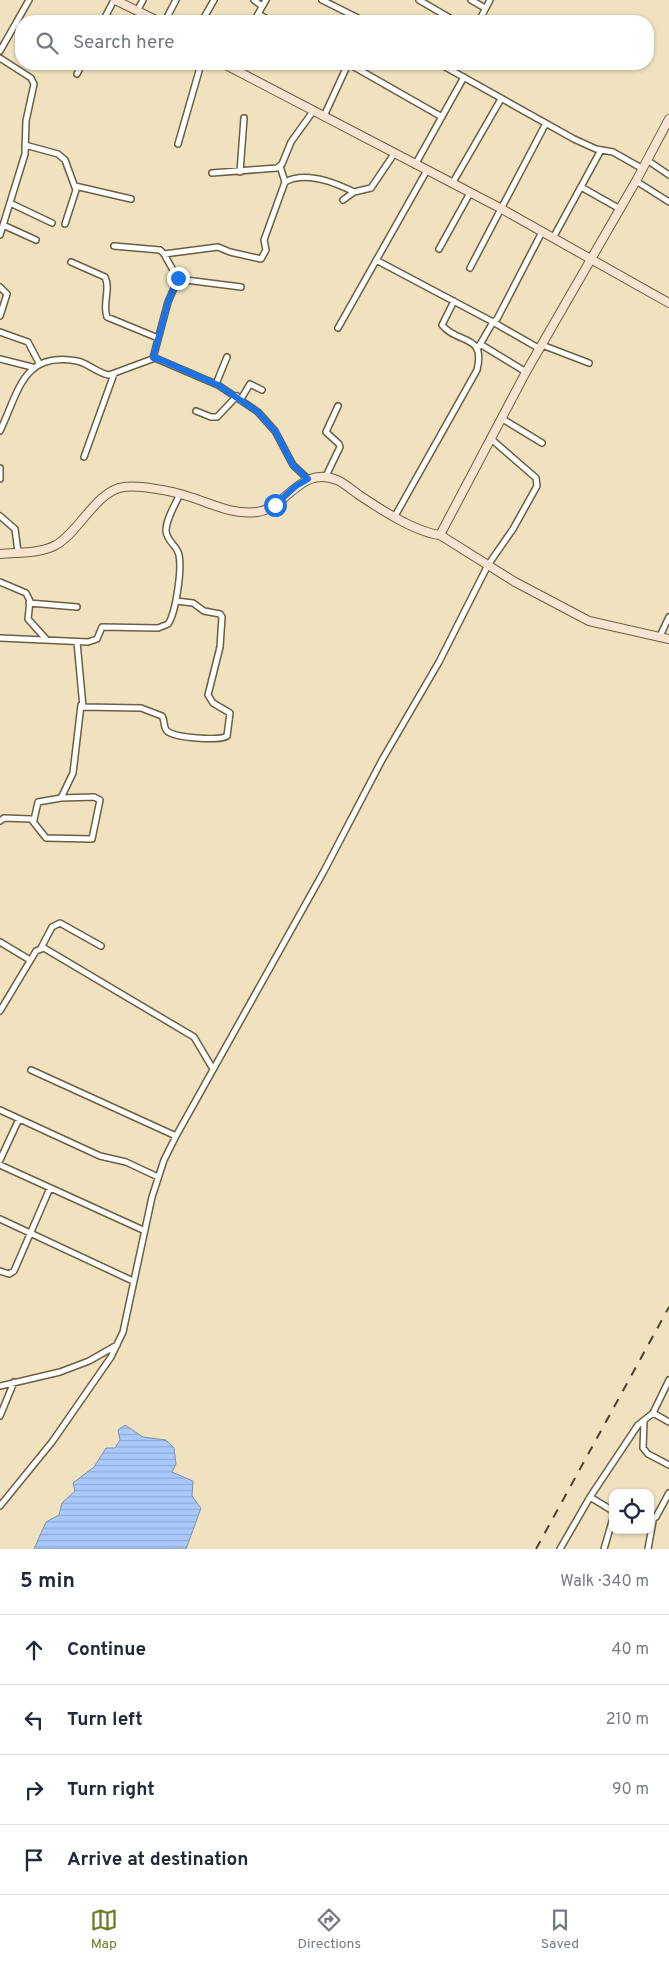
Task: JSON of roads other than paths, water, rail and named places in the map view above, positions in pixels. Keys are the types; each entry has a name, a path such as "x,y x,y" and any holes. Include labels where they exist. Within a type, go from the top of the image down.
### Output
{"street":[{"path":"20,15 29,0"},
{"path":"106,15 114,0 145,15"},
{"path":"137,11 142,0"},
{"path":"168,15 176,0"},
{"path":"205,15 214,0"},
{"path":"254,0 262,6"},
{"path":"258,14 266,0"},
{"path":"322,0 352,15"},
{"path":"419,0 445,15"},
{"path":"472,0 485,8"},
{"path":"482,15 490,0"},
{"path":"0,51 15,25"},
{"path":"0,58 15,68"},
{"path":"0,235 25,154 26,145 25,128 33,80 18,70"},
{"path":"77,74 79,70"},
{"path":"178,144 199,70"},
{"path":"238,70 426,172 500,208 669,303"},
{"path":"324,116 345,70"},
{"path":"359,70 442,117"},
{"path":"452,70 546,125 601,150 619,155 643,169"},
{"path":"415,165 464,77"},
{"path":"452,184 501,99"},
{"path":"212,173 272,170 280,166 291,142 314,110"},
{"path":"240,172 244,118"},
{"path":"440,535 526,372 636,182 669,118"},
{"path":"470,268 500,208 546,125"},
{"path":"26,145 63,158 75,186 75,195 65,224"},
{"path":"553,238 601,150"},
{"path":"343,200 354,192 371,188 394,154"},
{"path":"647,160 669,175"},
{"path":"164,254 218,247 261,260 266,250 264,240 285,182 280,166"},
{"path":"338,328 426,172"},
{"path":"285,182 294,177 318,179 338,184 354,192"},
{"path":"636,182 669,202"},
{"path":"75,186 131,199"},
{"path":"581,187 620,209"},
{"path":"439,249 470,193"},
{"path":"10,203 52,223"},
{"path":"3,226 36,240"},
{"path":"395,516 474,377 478,364 479,346 493,322 497,319 542,232"},
{"path":"114,246 154,248 164,254 178,278"},
{"path":"376,260 541,347 589,363"},
{"path":"71,262 105,277 108,282 105,312 107,317 158,338"},
{"path":"178,278 241,287"},
{"path":"153,358 168,302 178,278"},
{"path":"0,287 6,294 0,316"},
{"path":"454,301 443,326 526,372"},
{"path":"0,332 28,342 39,363"},
{"path":"216,384 227,357"},
{"path":"0,358 32,367"},
{"path":"0,431 32,367 39,363 54,359 79,361 100,373 114,374 153,358 216,384 239,398 266,419 289,459 308,479"},
{"path":"84,457 114,374"},
{"path":"196,410 211,417 217,417 239,398 250,384 262,390"},
{"path":"325,478 340,447 326,432 338,406"},
{"path":"501,418 542,443"},
{"path":"0,1506 52,1442 111,1357 123,1332 143,1230 158,1178 176,1136 324,871 382,760 439,662 488,565 513,529 538,482 536,478 490,438"},
{"path":"0,468 0,479"},
{"path":"0,554 42,551 56,545 71,534 102,498 123,487 180,494 237,513 259,512 275,505 296,486 308,479 325,478 337,480 395,516 426,532 440,535 488,565 589,621 611,628 669,639"},
{"path":"0,638 77,642 95,641 100,629 105,627 163,626 173,615 176,601 179,554 168,540 166,528 180,494"},
{"path":"0,516 15,529 18,552"},
{"path":"0,582 23,591 28,598 30,622 46,639"},
{"path":"81,705 85,707 141,708 162,716 165,729 170,732 204,738 220,739 226,737 231,717 230,713 214,703 208,695 220,647 222,617 220,614 204,612 196,604 176,601"},
{"path":"29,604 77,607"},
{"path":"660,636 669,617"},
{"path":"61,798 73,773 81,705 77,642"},
{"path":"94,797 100,800 92,839 44,838 34,820 38,802 61,798 94,797"},
{"path":"0,813 7,818"},
{"path":"0,820 7,818 34,820"},
{"path":"0,1011 30,960 36,951 41,948 52,927 60,923 101,946"},
{"path":"0,942 30,960"},
{"path":"41,948 194,1037 213,1070"},
{"path":"31,1070 176,1136"},
{"path":"0,1110 100,1156 126,1162 158,1178"},
{"path":"0,1160 19,1119"},
{"path":"0,1165 143,1230"},
{"path":"0,1271 6,1274 13,1273 50,1188"},
{"path":"0,1218 133,1281"},
{"path":"0,1386 60,1372 89,1361 117,1345"},
{"path":"560,1549 590,1497 638,1425 653,1413 669,1380"},
{"path":"0,1416 14,1382"},
{"path":"653,1413 669,1422"},
{"path":"644,1421 642,1443 645,1451 669,1465"},
{"path":"654,1518 669,1493"},
{"path":"590,1497 609,1509"},
{"path":"604,1549 609,1532"},
{"path":"648,1549 650,1534"}],"water":[{"path":"125,1425 143,1437 166,1440 174,1448 176,1464 172,1472 193,1481 192,1496 201,1508 186,1549 34,1549 46,1522 59,1515 62,1503 75,1491 73,1483 94,1467 106,1448 115,1448 120,1440 118,1430"}],"railway":[{"path":"536,1549 669,1307"}]}
